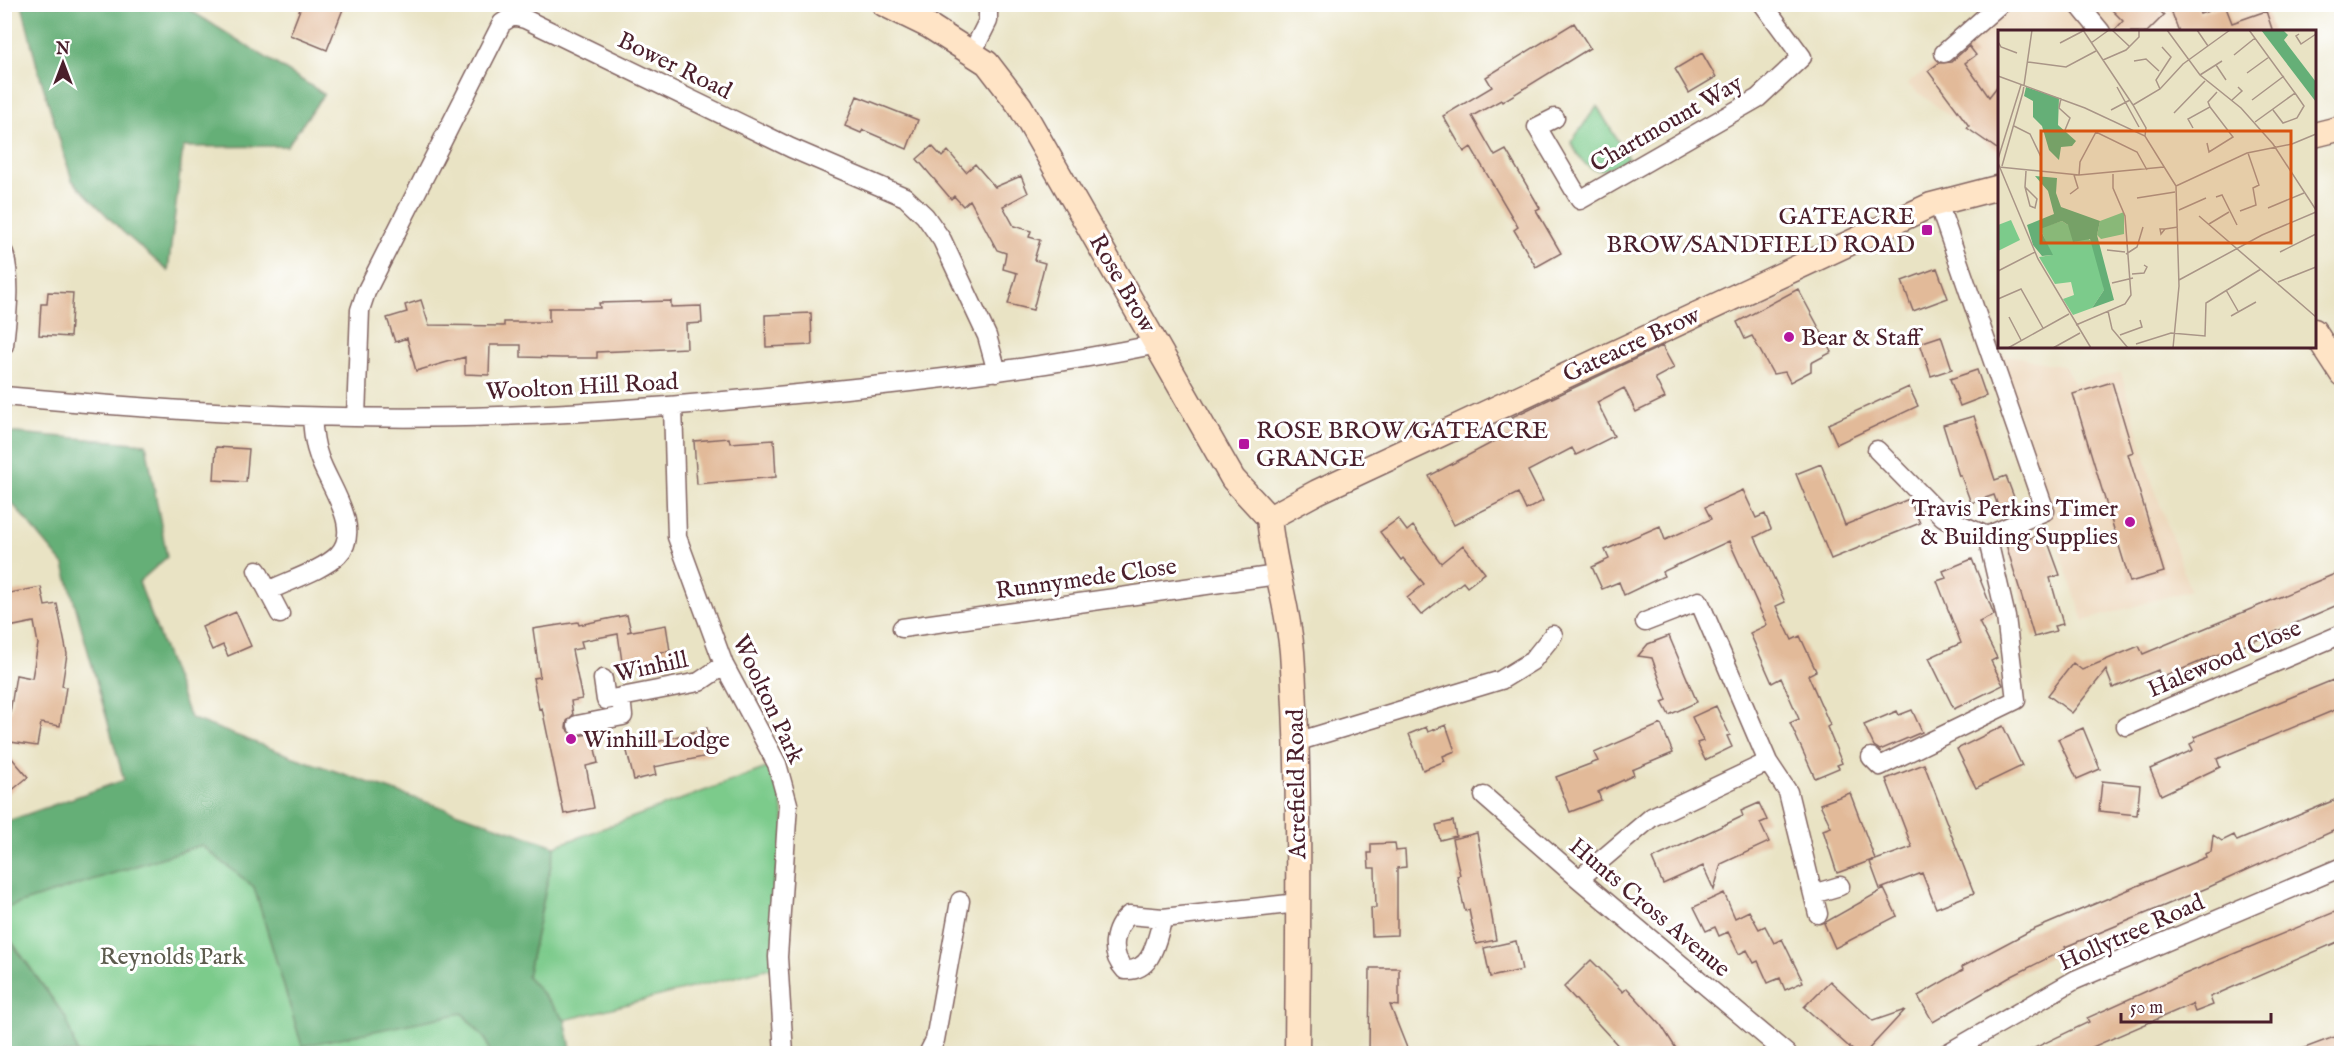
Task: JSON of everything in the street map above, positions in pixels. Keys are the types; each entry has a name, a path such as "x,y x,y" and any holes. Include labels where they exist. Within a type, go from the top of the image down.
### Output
{"main road":[{"name":"Rose Brow","path":"885,4 929,26 987,63 1020,106 1158,344 1233,479 1269,518"},
{"path":"2316,134 2342,128"},
{"name":"Gateacre Brow","path":"1269,518 1328,486 1832,250 1938,203 1998,188"},
{"path":"2316,334 2342,374"},
{"name":"Acrefield Road","path":"1269,518 1277,575 1292,649 1296,742 1298,903 1297,1053"}],"street":[{"path":"972,53 988,21 988,4"},
{"name":"Chartmount Way","path":"1555,118 1537,128 1580,200 1758,98 1802,57 1763,4"},
{"path":"1944,53 2000,4"},
{"path":"2078,4 2099,30"},
{"name":"Bower Road","path":"356,417 360,309 366,292 501,23 513,16 525,19 791,148 905,197 925,216 942,240 987,336 997,372"},
{"path":"1877,450 1943,517 1987,536 2045,511 1938,203"},
{"path":"4,253 8,293 4,345"},
{"name":"Woolton Hill Road","path":"4,396 217,414 312,417 500,416 673,406 997,372 1158,344"},
{"name":"Woolton Park","path":"673,406 676,537 724,665 777,764 788,804 778,957 784,1053"},
{"path":"268,591 332,560 344,547 347,538 347,523 316,449 312,417"},
{"path":"1871,757 1880,766 2016,700 2006,617 1987,536"},
{"path":"257,570 280,614"},
{"name":"Runnymede Close","path":"902,628 1277,575"},
{"path":"1645,621 1699,601 1768,762 1788,792 1818,914"},
{"name":"Halewood Close","path":"2126,726 2342,634"},
{"path":"1296,742 1501,680 1532,661 1553,635"},
{"name":"Winhill","path":"603,679 606,700 699,682 724,665"},
{"path":"577,725 624,716 621,697"},
{"path":"1579,879 1652,817 1768,762"},
{"name":"Hunts Cross Avenue","path":"1484,796 1786,1053"},
{"name":"Hollytree Road","path":"1946,1053 2075,980 2342,867"},
{"path":"1813,894 1840,886"},
{"path":"928,1053 935,1040 960,901"},
{"path":"1163,918 1298,903"}],"shaded area":[{"path":"2251,4 2265,6 2272,30 1998,30 1998,152 1907,84 2006,5"},
{"path":"2002,354 2065,367 2074,384 2121,372 2152,481 2190,590 2084,621 2051,529"}],"green space":[{"path":"22,5 182,5 324,94 287,146 183,147 168,271 123,232 72,180 37,66"},
{"path":"1597,106 1628,158 1601,170 1594,169 1582,161 1571,142"},
{"path":"5,432 146,444 167,557 139,582 190,718 291,756 555,846 527,976 565,1020 572,1053 490,1053 486,1040 462,1013 302,1046 254,887 201,845 5,908 5,822 124,780 64,565 5,495"},
{"path":"777,764 786,835 778,966 565,1020 527,976 555,846"},
{"name":"Reynolds Park","path":"201,845 254,887 302,1046 418,1016 462,1013 486,1040 490,1053 77,1053 66,1018 5,932 4,908"},
{"path":"4,932 66,1018 77,1053 5,1053"}],"building":[{"path":"302,4 345,4 327,50 290,35"},
{"path":"2106,4 2153,4 2164,15 2149,30 2115,30 2123,21"},
{"path":"2186,4 2196,4 2200,14 2225,5 2232,23 2266,11 2272,30 2178,30 2171,10"},
{"path":"1574,23 1590,48 1502,102 1501,100 1472,116 1495,156 1506,150 1540,208 1536,210 1561,253 1536,267 1514,230 1518,227 1471,147 1464,152 1443,116 1492,87 1486,77"},
{"path":"1969,46 1976,55 1965,63 1989,97 1998,86 1998,150 1967,128 1969,126 1928,71 1939,63 1951,62"},
{"path":"1702,53 1716,77 1689,93 1675,69"},
{"path":"857,96 918,120 907,149 863,130 861,133 845,126"},
{"path":"932,146 942,157 948,151 966,172 975,164 995,187 1021,176 1028,193 1003,206 1014,226 1031,231 1029,237 1040,240 1034,260 1045,263 1033,310 1008,304 1017,273 1003,269 1006,253 997,250 970,200 963,206 954,196 951,199 917,159"},
{"path":"1937,268 1948,298 1913,311 1902,281"},
{"name":"Bear & Staff","path":"1798,289 1832,352 1811,363 1811,371 1790,382 1785,372 1773,374 1752,336 1745,339 1737,322"},
{"path":"48,292 73,293 70,337 39,335 41,304 47,304"},
{"path":"421,300 429,325 504,326 504,322 549,322 549,308 600,308 599,303 671,301 671,307 701,306 702,323 686,324 687,348 597,352 597,358 561,358 521,357 521,345 490,345 489,375 465,374 465,357 416,371 407,338 395,342 387,318 407,312 405,305"},
{"path":"811,313 812,345 766,347 765,315"},
{"path":"1941,336 1952,369 1931,376 1920,343"},
{"path":"1662,346 1674,368 1655,378 1665,398 1636,412 1624,388 1597,402 1614,436 1576,455 1572,448 1528,471 1543,501 1526,510 1518,493 1454,525 1429,476 1518,429 1512,417"},
{"path":"1977,370 1986,396 1960,406 1950,379"},
{"path":"2112,382 2133,452 2128,454 2164,572 2130,582 2073,394"},
{"path":"1909,387 1918,406 1837,444 1828,424"},
{"path":"1974,416 1995,480 2006,476 2015,500 1998,506 1994,495 1971,503 1961,476 1959,476 1943,425"},
{"path":"729,438 730,443 774,440 776,477 697,484 694,441"},
{"path":"216,447 249,449 246,482 214,480"},
{"path":"1821,464 1845,525 1909,499 1920,523 1831,559 1796,474"},
{"path":"1743,490 1756,518 1765,514 1771,529 1755,537 1785,602 1776,606 1792,640 1800,636 1816,671 1808,675 1830,725 1827,727 1842,763 1837,765 1839,768 1815,778 1790,723 1799,719 1781,678 1772,683 1750,633 1767,625 1729,541 1662,572 1664,576 1624,595 1619,582 1602,589 1592,567 1609,559 1605,550 1660,526 1665,540 1711,519 1705,507"},
{"path":"1398,519 1407,531 1413,526 1441,563 1463,545 1485,573 1467,587 1463,582 1421,615 1407,598 1424,584 1403,558 1401,560 1380,532"},
{"path":"2025,533 2027,539 2045,534 2060,575 2050,578 2063,624 2054,626 2056,631 2034,637 2005,541"},
{"path":"1972,559 1994,615 1979,622 1997,658 1991,661 2003,685 1954,709 1929,658 1961,643 1937,581 1946,578 1943,571"},
{"path":"2342,571 2342,603 2220,656 2219,654 2161,678 2158,670 2113,688 2106,670 2072,713 2048,695 2073,663 2082,670 2139,646 2143,654"},
{"path":"41,587 45,606 57,604 67,654 62,686 66,687 60,726 41,723 37,746 4,741 4,711 10,713 16,675 32,678 38,644 34,622 4,628 4,594"},
{"path":"236,612 251,646 228,656 223,645 212,650 202,627"},
{"path":"627,615 631,631 627,632 666,625 670,651 654,653 656,664 623,669 618,634 581,641 583,648 572,650 582,699 571,701 573,715 567,721 566,728 574,736 592,734 598,763 586,766 594,808 564,814 542,708 539,709 533,678 540,677 533,629 578,622 579,625"},
{"path":"1669,636 1697,702 1669,715 1662,702 1667,700 1652,658 1638,656 1648,644"},
{"path":"2333,680 2342,707 2217,759 2220,767 2161,795 2150,769 2193,750 2190,744 2196,741 2194,737"},
{"path":"1716,706 1730,735 1727,736 1732,747 1705,760 1697,743 1703,741 1692,717"},
{"path":"1912,710 1922,732 1880,750 1874,746 1864,725 1897,711 1899,715"},
{"path":"1661,724 1673,753 1632,770 1634,775 1598,792 1601,800 1570,812 1556,777 1598,761 1594,753"},
{"path":"1446,725 1455,751 1443,756 1445,761 1423,770 1409,734 1426,727 1428,732"},
{"path":"2003,726 2022,766 1976,788 1957,749"},
{"path":"707,728 713,755 654,767 656,775 634,780 625,743 649,738 650,744"},
{"path":"2083,728 2100,769 2077,779 2058,739"},
{"path":"4,749 28,777 4,797"},
{"path":"1924,764 1974,893 1936,908 1922,873 1880,889 1870,862 1912,847 1886,779"},
{"path":"2102,781 2140,785 2137,815 2099,811"},
{"path":"1850,793 1875,859 1837,873 1823,830 1831,827 1820,804"},
{"path":"2342,797 2342,827 2207,888 2065,947 2066,949 2012,976 1933,1022 1918,996 1963,970 1962,967 2028,932 2206,857 2205,854 2211,852 2213,835 2222,841 2234,835 2237,841"},
{"path":"1759,803 1767,820 1760,823 1769,842 1721,864 1714,890 1703,866 1663,884 1652,859 1743,816 1741,811"},
{"path":"1453,821 1456,836 1440,840 1436,825"},
{"path":"1477,833 1496,940 1476,944 1469,910 1465,911 1457,876 1460,875 1452,839"},
{"path":"1395,843 1396,851 1405,850 1406,867 1397,868 1397,935 1372,936 1371,908 1376,908 1375,868 1369,868 1368,853 1371,853 1371,844"},
{"path":"1884,889 1897,916 1835,948 1824,923"},
{"path":"1724,893 1735,918 1749,911 1759,929 1765,926 1774,943 1782,939 1803,982 1785,990 1780,978 1768,983 1758,961 1754,963 1747,950 1739,954 1728,932 1719,936 1715,927 1706,931 1694,907"},
{"path":"2342,909 2342,940 2210,997 2213,1005 2195,1012 2192,1004 2090,1048 2093,1053 2024,1053 2089,1022 2087,1018 2180,976"},
{"path":"1516,941 1522,970 1490,977 1484,948"},
{"path":"1591,960 1623,992 1627,988 1661,1025 1679,1053 1625,1053 1564,987"},
{"path":"1370,968 1399,968 1399,1006 1390,1005 1409,1053 1369,1053"},
{"path":"1830,981 1873,1021 1905,1010 1865,1053 1856,1053 1804,1007"},
{"path":"2342,1034 2342,1053 2294,1053 2294,1052"}],"place":[{"name":"GATEACRE BROW/SANDFIELD ROAD","path":"1927,230"},
{"name":"Bear & Staff","path":"1789,337"},
{"name":"ROSE BROW/GATEACRE GRANGE","path":"1244,444"},
{"name":"Travis Perkins Timer & Building Supplies","path":"2130,522"},
{"name":"Winhill Lodge","path":"571,739"}]}
